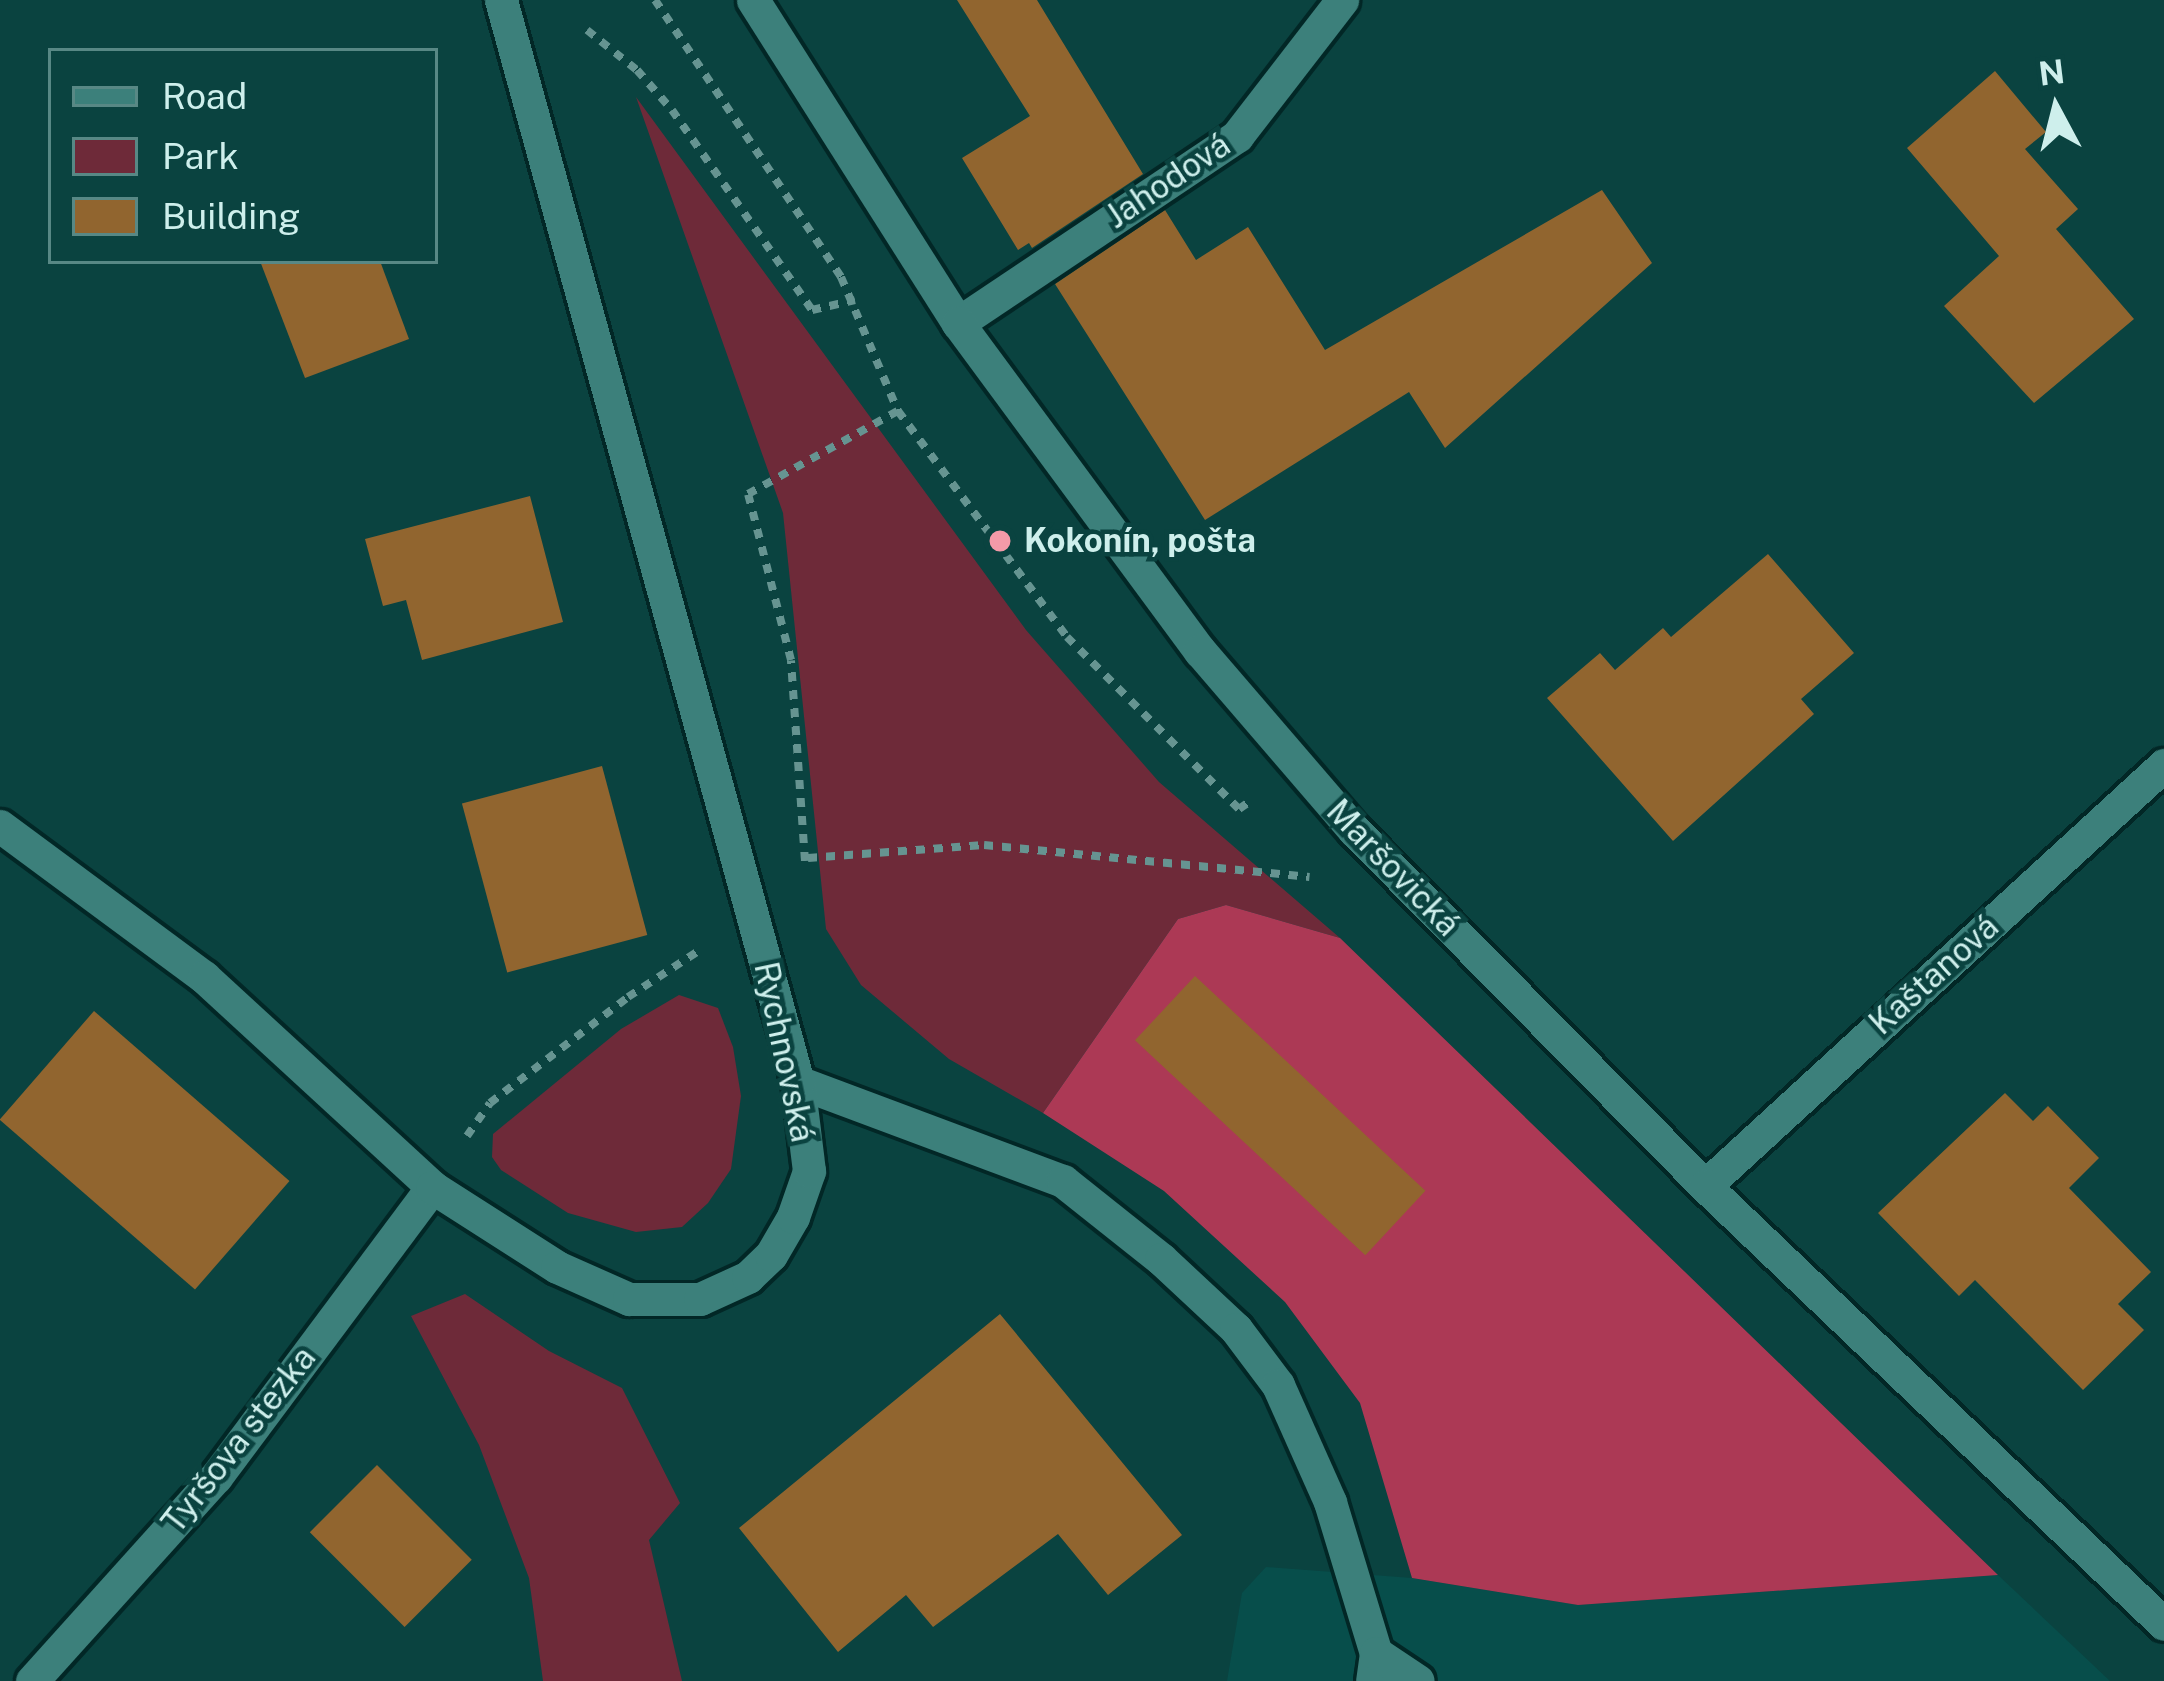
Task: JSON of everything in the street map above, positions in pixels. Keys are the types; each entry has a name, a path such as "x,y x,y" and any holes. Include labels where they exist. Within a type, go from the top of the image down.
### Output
{"street":[{"name":"Rychnovská","path":"0,826 204,977 433,1187 557,1267 629,1299 700,1299 748,1277 771,1255 793,1217 809,1172 798,1082 501,0"},
{"name":"Maršovická","path":"753,0 958,323 1200,651 1298,765 1409,886 1705,1186 2164,1624"},
{"name":"Jahodová","path":"958,323 1237,136 1342,0"},
{"name":"Kaštanová","path":"1705,1186 2164,765"},
{"path":"798,1082 1063,1181 1161,1259 1236,1329 1278,1385 1330,1502 1374,1667 1418,1681"},
{"name":"Tyršova stezka","path":"32,1681 216,1478 433,1187"}],"path":[{"path":"655,0 854,301 898,411 1067,637 1239,809 1298,765"},
{"path":"587,30 637,70 672,110 812,310 854,301"},
{"path":"808,858 791,660 748,494 898,411"},
{"path":"433,1187 490,1103 628,997 752,916 808,858 984,845 1409,886"}],"shaded area":[{"path":"1226,905 1340,938 1998,1575 1578,1605 1412,1578 1360,1403 1285,1302 1164,1191 1043,1113 1178,919"},
{"path":"1266,1567 1412,1578 1578,1605 1998,1575 2110,1681 1227,1681 1242,1593"}],"green space":[{"path":"636,97 1026,630 1159,782 1340,938 1226,905 1178,919 1043,1113 949,1059 861,985 826,929 783,513"},
{"path":"679,995 718,1008 733,1047 741,1096 731,1169 708,1203 682,1227 636,1232 568,1213 501,1170 492,1157 493,1134 621,1029"},
{"path":"465,1294 549,1351 622,1388 680,1503 649,1540 682,1681 543,1681 529,1578 479,1445 411,1316"}],"building":[{"path":"957,0 1037,0 1143,174 1032,248 1029,243 1018,250 962,158 1030,116"},
{"path":"1995,71 2046,132 2025,149 2078,209 2056,229 2134,319 2034,403 1944,306 1999,256 1907,148"},
{"path":"1602,190 1652,263 1445,448 1409,392 1205,520 1055,284 1165,210 1196,260 1248,227 1325,350"},
{"path":"261,264 381,264 409,339 305,378"},
{"path":"530,496 563,622 422,660 406,600 383,606 365,539"},
{"path":"1768,554 1854,653 1801,699 1814,714 1673,841 1547,698 1600,653 1615,670 1663,628 1671,637"},
{"path":"602,766 647,935 507,973 462,804"},
{"path":"1195,976 1425,1191 1365,1255 1135,1040"},
{"path":"94,1011 289,1181 195,1290 0,1120"},
{"path":"2005,1093 2033,1121 2048,1106 2099,1158 2069,1188 2151,1272 2118,1304 2144,1330 2083,1390 1975,1280 1959,1296 1878,1213"},
{"path":"1000,1314 1182,1535 1108,1595 1058,1534 933,1627 906,1595 838,1652 739,1528"},
{"path":"377,1465 472,1560 405,1627 310,1532"}],"place":[{"name":"Kokonín, pošta","path":"1000,541"}]}
